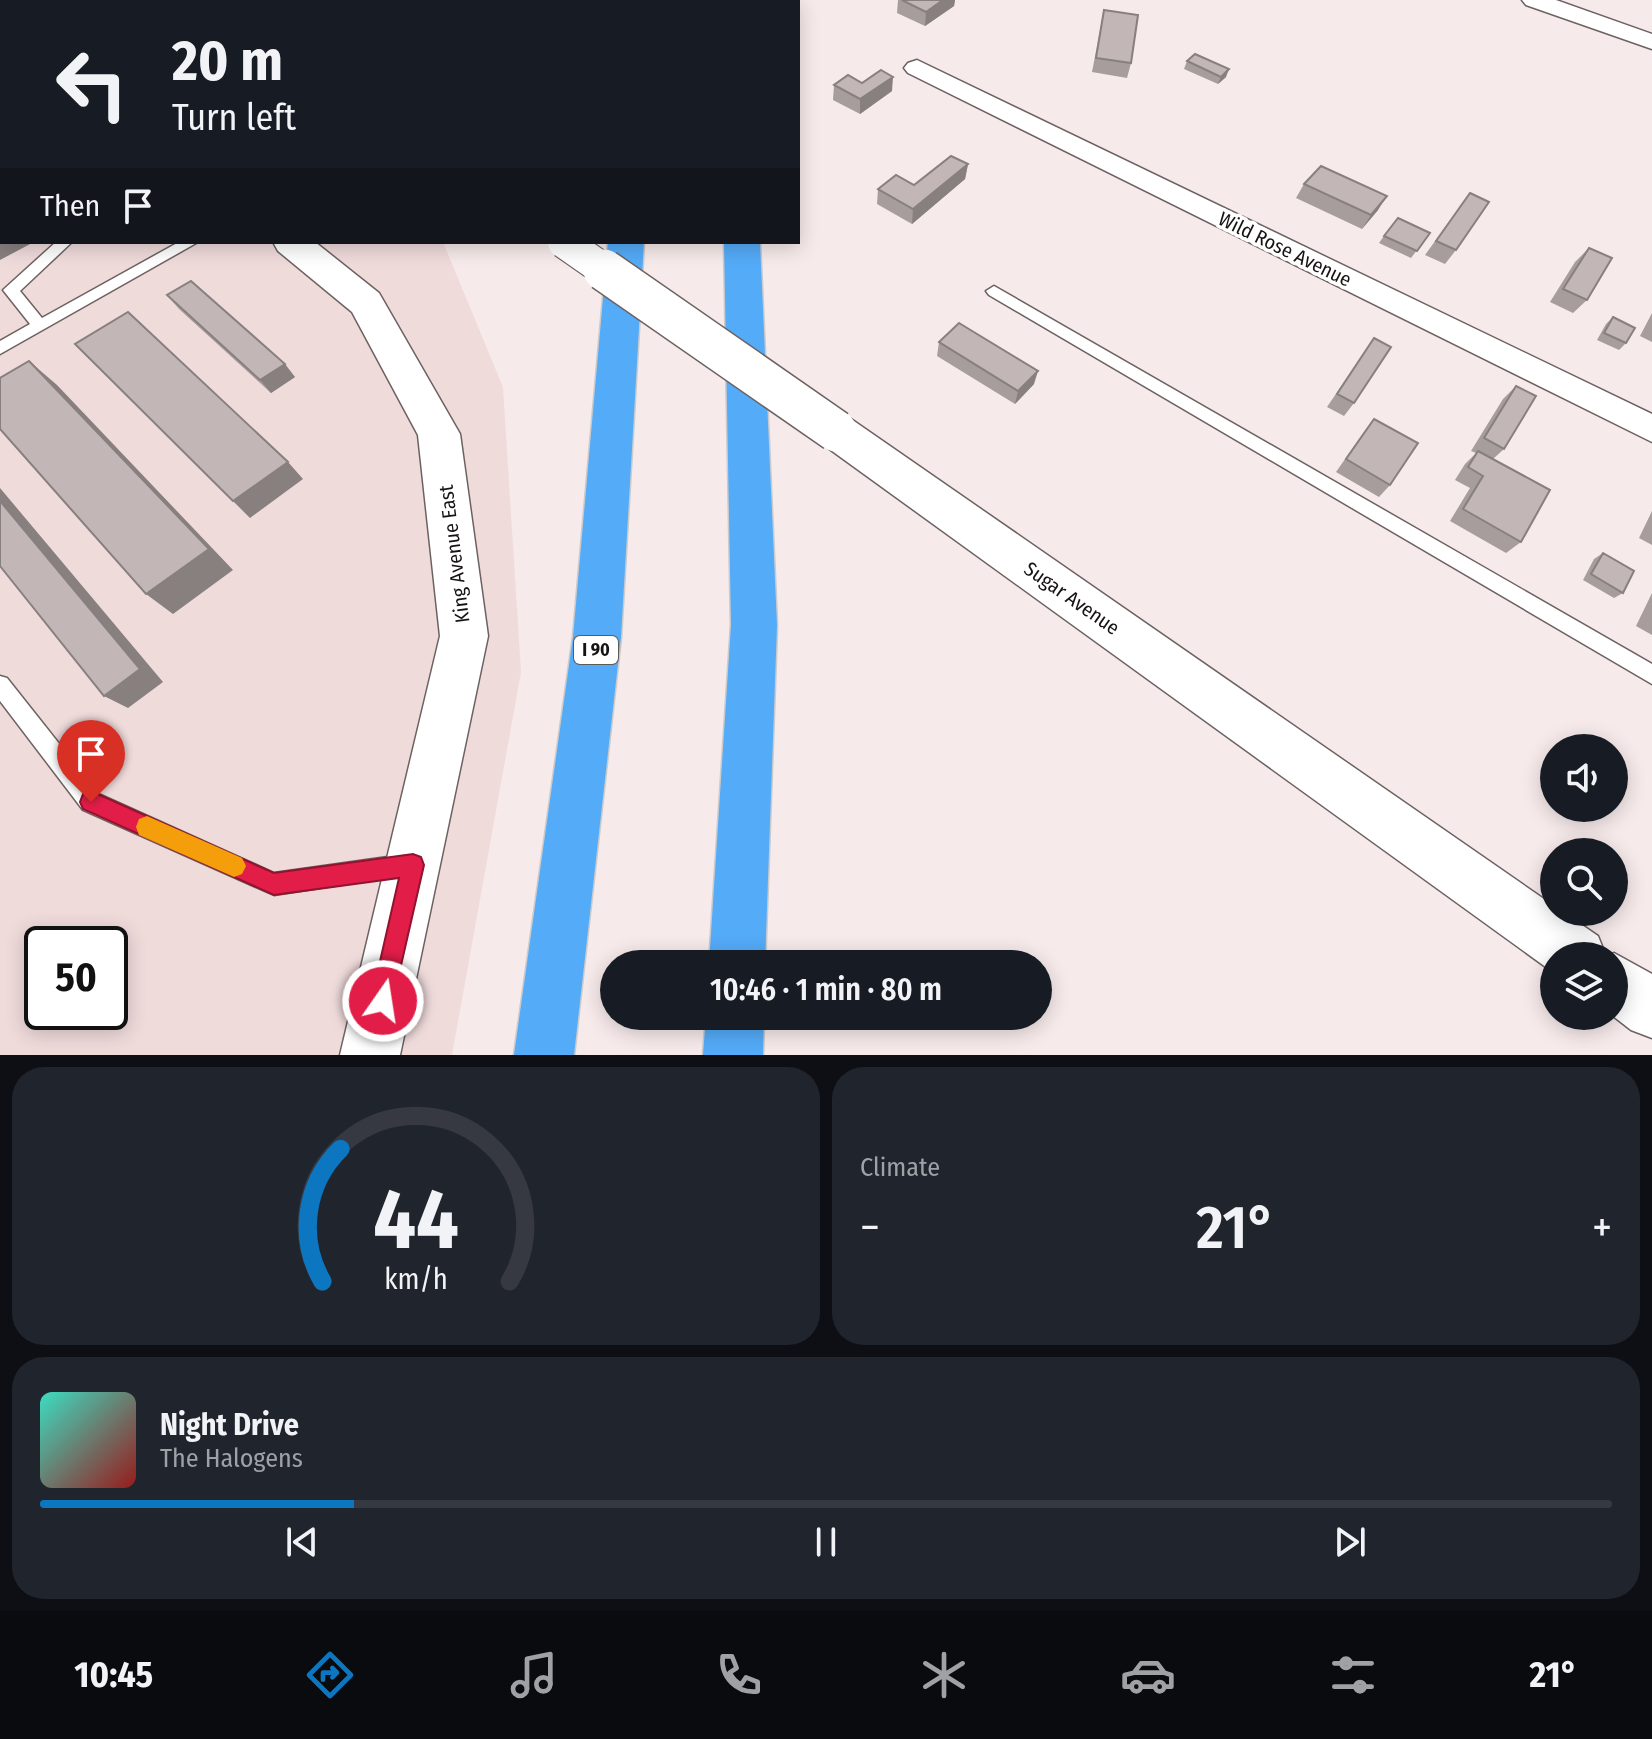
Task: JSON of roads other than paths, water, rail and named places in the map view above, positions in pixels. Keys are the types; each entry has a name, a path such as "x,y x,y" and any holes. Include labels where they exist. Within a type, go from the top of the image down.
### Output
{"highway":[{"name":"I 90","path":"544,1055 597,637 626,244"},
{"path":"738,950 754,625 742,244"},
{"path":"733,1055 734,1030"}],"main road":[{"name":"King Avenue East","path":"293,244 366,303 439,434 464,636 370,1055"},
{"name":"Sugar Avenue","path":"567,244 1558,942"},
{"path":"1628,992 1652,1009"}],"street":[{"path":"1534,0 1652,42"},
{"name":"Wild Rose Avenue","path":"917,68 1652,429"}],"lane":[{"path":"40,326 6,293 63,244"},
{"path":"0,348 187,244"},
{"path":"994,291 1652,675"},
{"path":"0,685 91,802 274,884 413,865"}]}
